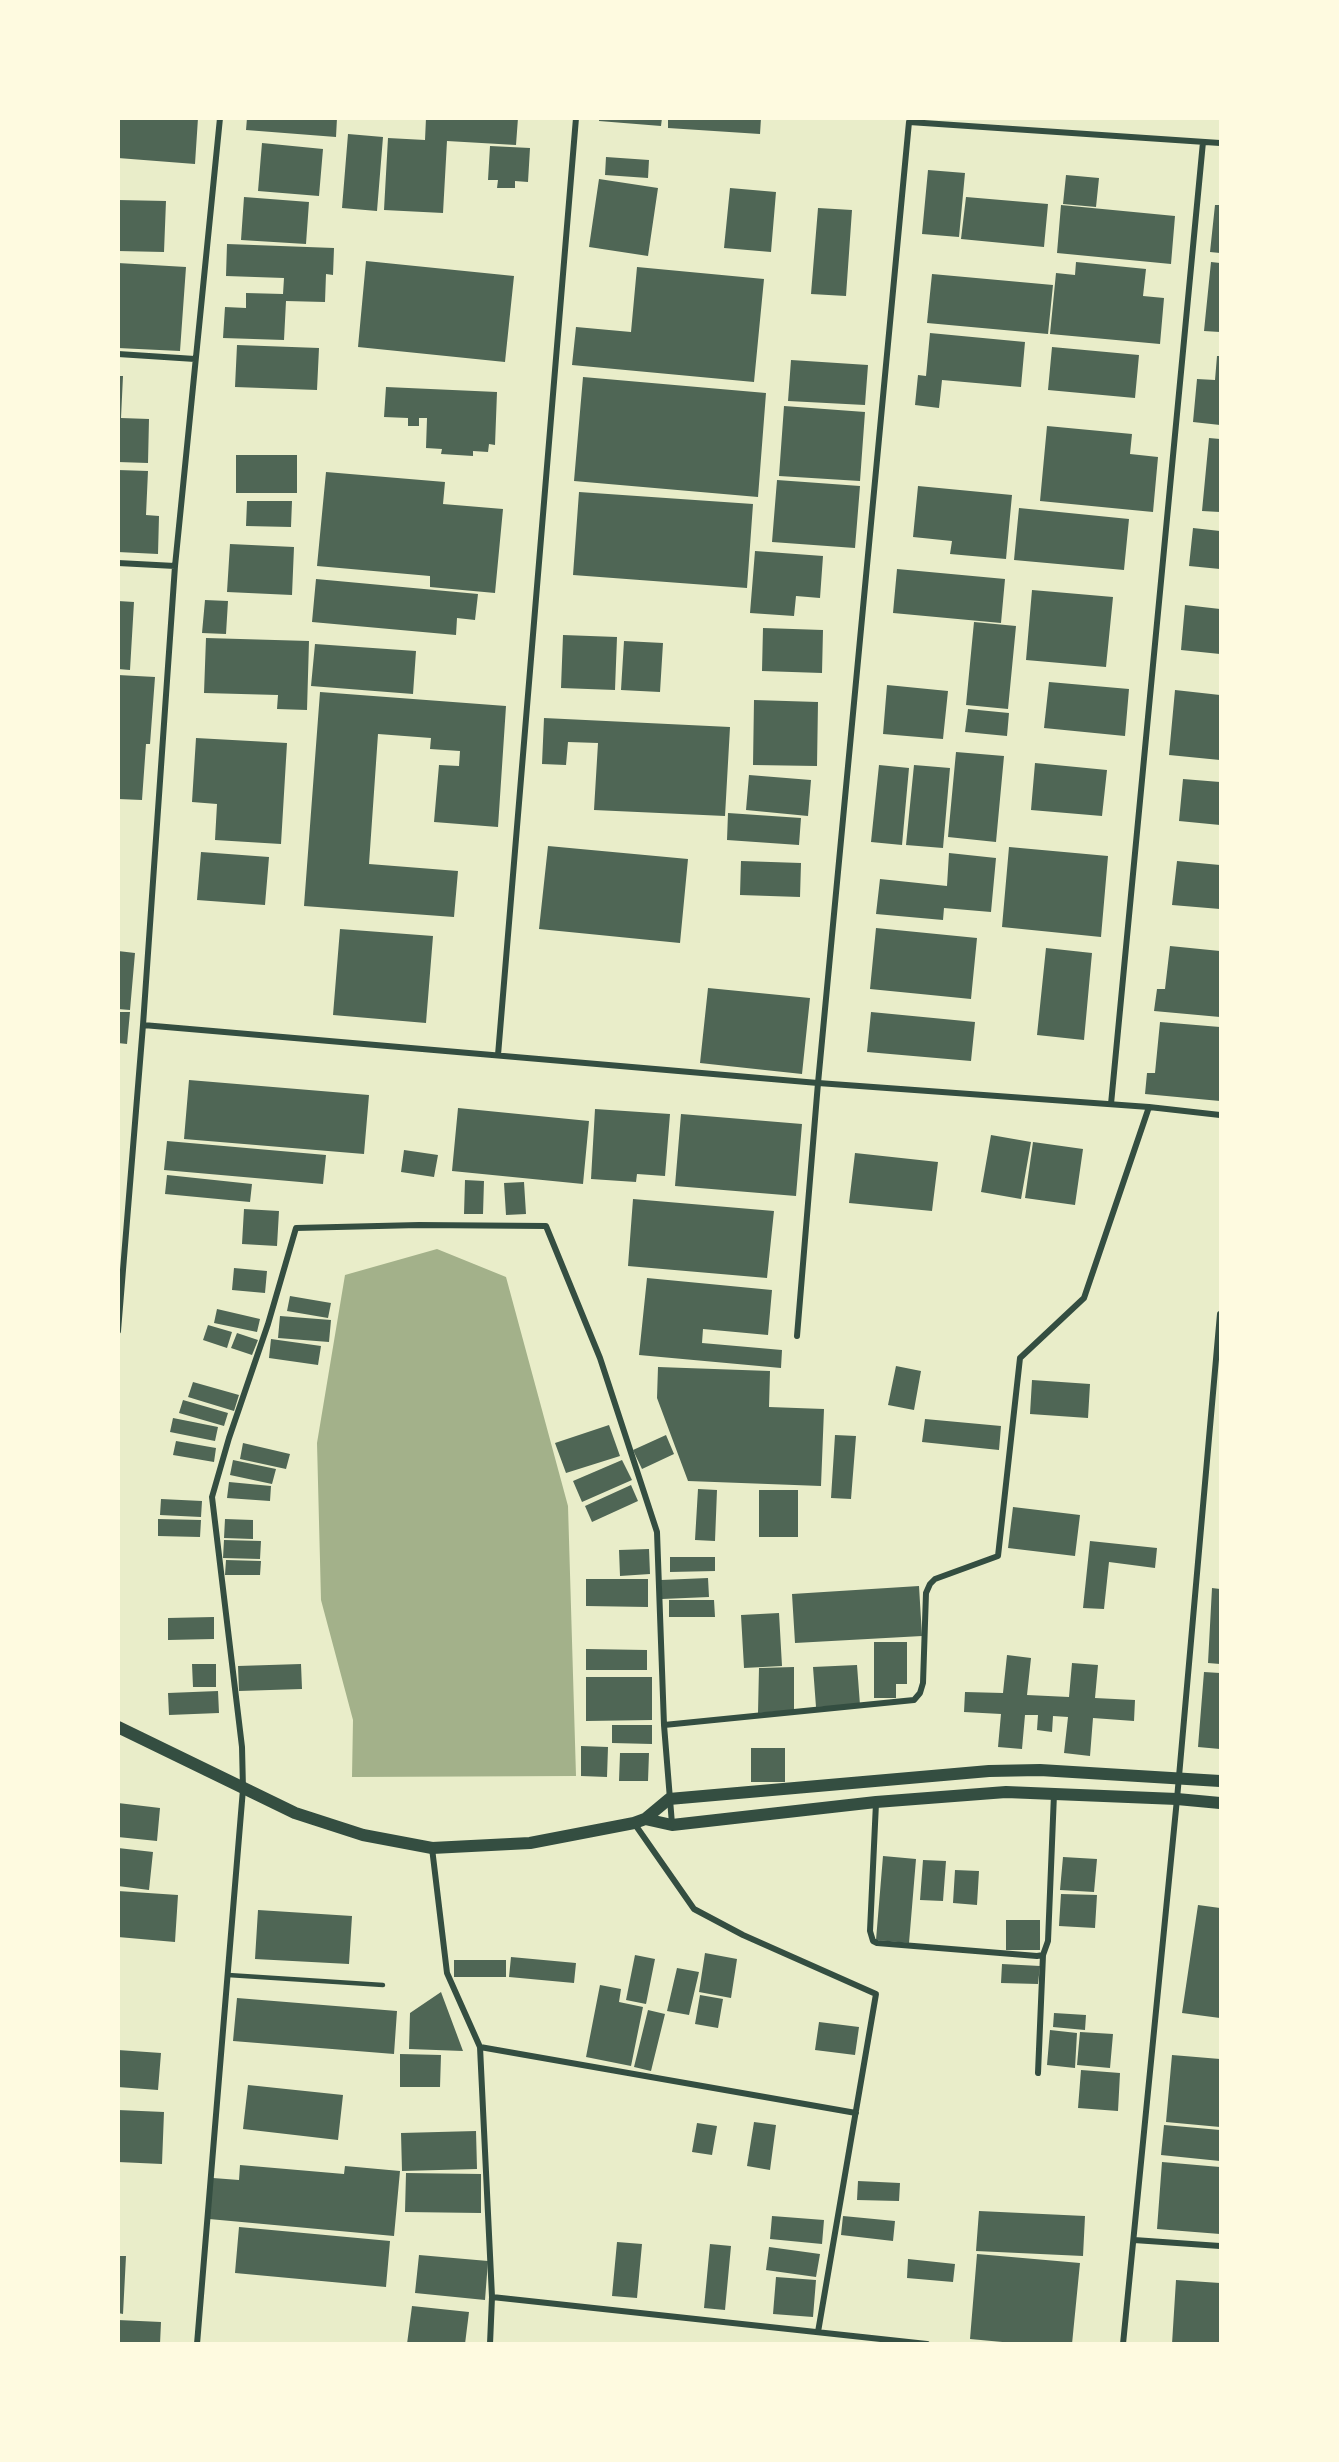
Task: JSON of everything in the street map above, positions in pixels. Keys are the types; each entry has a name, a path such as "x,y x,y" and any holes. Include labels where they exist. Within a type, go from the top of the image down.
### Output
{"main road":[{"path":"118,1726 296,1813 363,1835 432,1848 530,1843 640,1821 672,1825 876,1802 1006,1792 1221,1803"},
{"path":"640,1821 669,1799 990,1771 1040,1770 1221,1781"}],"street":[{"path":"118,1331 143,1025 175,566 220,118"},
{"path":"498,1055 576,118"},
{"path":"797,1336 818,1083 909,122 1221,144"},
{"path":"1111,1104 1203,142"},
{"path":"118,354 195,359"},
{"path":"118,563 175,566"},
{"path":"143,1025 818,1083 1149,1107 1221,1115"},
{"path":"664,1725 914,1700 920,1693 923,1683 926,1593 930,1584 935,1580 998,1556 1020,1358 1084,1298 1149,1107"},
{"path":"197,2343 243,1789 242,1747 212,1497 229,1438 268,1324 296,1228 418,1224 546,1226 600,1358 657,1532 664,1725 672,1825"},
{"path":"1123,2343 1179,1778 1221,1314"},
{"path":"1038,2073 1043,1955 1048,1941 1054,1793"},
{"path":"876,1802 870,1931 873,1941 1043,1955"},
{"path":"640,1821 694,1909 743,1935 876,1994 818,2332"},
{"path":"432,1848 447,1973 480,2047 492,2297 490,2343"},
{"path":"480,2047 856,2113"},
{"path":"1134,2241 1221,2246"},
{"path":"492,2297 927,2343"}],"lane":[{"path":"228,1975 383,1985"}],"shaded area":[{"path":"437,1249 506,1277 568,1506 576,1776 352,1777 353,1720 321,1600 317,1443 345,1275"}],"building":[{"path":"118,118 198,118 195,164 118,158"},
{"path":"247,118 337,118 336,137 246,130"},
{"path":"426,118 518,118 516,145 447,141 443,213 384,210 388,138 425,140"},
{"path":"599,118 662,118 661,126 599,121"},
{"path":"668,118 761,118 760,134 668,128"},
{"path":"348,134 383,137 377,211 342,208"},
{"path":"262,143 323,149 319,196 258,191"},
{"path":"490,146 530,148 528,182 515,181 515,188 497,188 498,180 488,180"},
{"path":"606,157 649,160 648,178 605,175"},
{"path":"928,170 965,173 959,237 922,234"},
{"path":"1066,175 1099,178 1096,207 1063,204"},
{"path":"599,179 658,188 648,256 589,247"},
{"path":"730,188 776,192 771,252 724,248"},
{"path":"244,197 309,202 306,244 241,240"},
{"path":"966,197 1048,204 1044,247 961,239"},
{"path":"118,200 166,201 164,252 118,251"},
{"path":"1061,205 1175,216 1171,264 1057,253"},
{"path":"1215,205 1220,205 1220,253 1210,252"},
{"path":"818,208 852,210 846,296 811,294"},
{"path":"227,244 334,248 333,275 326,274 325,302 286,301 284,340 223,338 225,307 246,308 246,293 283,294 284,278 226,276"},
{"path":"366,261 514,276 505,362 358,347"},
{"path":"1076,262 1146,269 1143,296 1164,298 1160,344 1050,334 1056,273 1075,275"},
{"path":"1211,262 1220,263 1220,332 1204,331"},
{"path":"118,263 186,267 180,351 118,348"},
{"path":"637,267 764,279 754,382 572,365 576,327 631,332"},
{"path":"932,274 1053,285 1048,334 927,323"},
{"path":"930,333 1025,342 1021,387 942,380 939,408 915,405 918,375 926,376"},
{"path":"237,345 319,348 317,390 235,387"},
{"path":"1052,347 1139,355 1135,398 1048,390"},
{"path":"1217,356 1220,356 1220,425 1193,422 1197,379 1215,380"},
{"path":"791,360 868,365 865,405 788,401"},
{"path":"118,376 123,376 121,418 149,419 148,463 118,462"},
{"path":"583,377 766,393 758,497 574,481"},
{"path":"386,387 497,392 495,445 489,444 488,452 473,451 473,456 441,454 442,449 426,448 427,418 419,418 419,426 408,426 408,418 384,417"},
{"path":"784,406 865,412 860,481 779,476"},
{"path":"1047,426 1132,434 1130,454 1158,457 1153,512 1040,501"},
{"path":"1209,438 1220,439 1220,512 1202,511"},
{"path":"236,455 297,455 297,493 236,493"},
{"path":"118,470 148,471 146,515 159,516 158,554 118,552"},
{"path":"326,472 445,482 443,504 503,509 495,593 430,587 430,576 317,566"},
{"path":"777,480 860,486 855,548 772,542"},
{"path":"918,486 1012,495 1006,559 950,554 952,541 913,537"},
{"path":"579,492 753,504 747,588 573,575"},
{"path":"247,501 292,501 291,527 246,526"},
{"path":"1019,508 1129,519 1124,570 1014,560"},
{"path":"1193,528 1220,531 1220,569 1189,566"},
{"path":"230,544 294,547 292,595 227,592"},
{"path":"755,551 823,556 820,598 796,596 794,616 750,613"},
{"path":"897,569 1005,579 1001,623 893,613"},
{"path":"316,579 478,594 475,620 457,618 456,635 312,622"},
{"path":"1032,590 1113,597 1106,667 1026,660"},
{"path":"205,600 228,601 226,634 202,633"},
{"path":"118,601 134,602 130,670 118,669"},
{"path":"1185,605 1220,609 1220,654 1181,650"},
{"path":"974,622 1016,626 1008,709 966,705"},
{"path":"763,628 823,630 822,673 762,671"},
{"path":"563,635 617,637 615,690 561,688"},
{"path":"206,638 309,641 307,710 277,709 278,695 204,693"},
{"path":"624,641 663,643 660,692 621,690"},
{"path":"315,644 416,651 413,694 311,686"},
{"path":"118,675 155,677 150,744 146,744 142,800 118,799"},
{"path":"1049,682 1129,689 1125,736 1044,728"},
{"path":"887,685 948,691 943,739 883,734"},
{"path":"1175,690 1220,695 1220,760 1169,755"},
{"path":"320,692 506,706 498,827 434,822 439,765 459,766 460,751 430,749 431,738 378,734 369,864 458,871 454,917 304,906"},
{"path":"754,700 818,702 817,766 753,765"},
{"path":"968,709 1009,713 1007,736 965,732"},
{"path":"544,718 730,727 725,816 594,810 598,743 568,742 566,765 542,764"},
{"path":"196,738 287,743 281,844 215,840 217,804 192,802"},
{"path":"956,752 1004,756 996,842 948,837"},
{"path":"1035,763 1107,770 1102,816 1031,810"},
{"path":"879,765 909,768 902,845 871,842"},
{"path":"914,765 950,768 943,848 906,845"},
{"path":"749,775 811,780 808,816 746,810"},
{"path":"1183,779 1220,782 1220,825 1179,821"},
{"path":"728,813 801,818 799,845 727,840"},
{"path":"548,846 688,859 680,943 539,929"},
{"path":"1009,847 1108,856 1101,937 1002,927"},
{"path":"201,852 269,857 265,905 197,900"},
{"path":"949,853 996,858 991,912 944,908 943,920 876,914 880,879 947,886"},
{"path":"741,861 801,863 800,897 740,895"},
{"path":"1177,861 1220,865 1220,909 1172,905"},
{"path":"876,928 977,938 971,999 870,989"},
{"path":"340,929 433,936 426,1023 333,1015"},
{"path":"1170,946 1220,951 1220,1017 1154,1011 1157,989 1165,989"},
{"path":"1046,948 1092,953 1084,1040 1037,1035"},
{"path":"118,951 135,953 130,1010 118,1009"},
{"path":"708,988 810,998 802,1074 700,1063"},
{"path":"118,1012 130,1012 127,1044 118,1043"},
{"path":"871,1012 975,1022 971,1061 867,1052"},
{"path":"1160,1022 1220,1027 1220,1101 1145,1094 1147,1073 1155,1073"},
{"path":"189,1080 369,1095 364,1154 184,1139"},
{"path":"458,1108 589,1121 583,1184 452,1171"},
{"path":"595,1109 670,1114 665,1176 637,1174 636,1182 591,1179"},
{"path":"681,1114 802,1124 796,1196 675,1186"},
{"path":"991,1135 1031,1142 1021,1199 981,1192"},
{"path":"167,1141 326,1155 323,1184 164,1170"},
{"path":"1033,1142 1083,1149 1075,1205 1025,1198"},
{"path":"404,1150 438,1155 434,1177 401,1172"},
{"path":"855,1153 938,1162 932,1211 849,1203"},
{"path":"167,1175 252,1184 250,1202 165,1194"},
{"path":"465,1180 484,1181 483,1214 464,1214"},
{"path":"524,1182 526,1214 506,1215 504,1183"},
{"path":"633,1199 774,1211 767,1278 628,1266"},
{"path":"244,1209 279,1211 277,1246 242,1244"},
{"path":"234,1268 267,1271 265,1293 232,1290"},
{"path":"647,1278 772,1290 768,1335 703,1329 702,1343 782,1350 781,1368 639,1355"},
{"path":"290,1296 331,1303 328,1318 287,1311"},
{"path":"217,1309 260,1319 257,1332 214,1323"},
{"path":"280,1316 331,1320 329,1342 278,1338"},
{"path":"208,1325 232,1332 227,1348 203,1340"},
{"path":"237,1333 258,1340 252,1355 231,1348"},
{"path":"271,1339 321,1346 318,1365 269,1358"},
{"path":"896,1366 921,1371 914,1410 888,1405"},
{"path":"658,1367 770,1371 769,1407 824,1409 821,1486 688,1481 657,1398"},
{"path":"1032,1380 1090,1384 1088,1418 1030,1414"},
{"path":"193,1382 239,1395 234,1411 188,1397"},
{"path":"183,1400 228,1413 224,1426 179,1413"},
{"path":"173,1418 218,1427 215,1441 170,1432"},
{"path":"925,1419 1001,1426 999,1450 922,1442"},
{"path":"609,1425 620,1456 566,1473 555,1443"},
{"path":"666,1435 674,1454 642,1469 633,1450"},
{"path":"835,1435 856,1436 851,1499 831,1498"},
{"path":"176,1441 216,1448 214,1462 173,1455"},
{"path":"243,1443 290,1454 286,1469 240,1459"},
{"path":"233,1460 276,1469 272,1484 230,1475"},
{"path":"622,1460 632,1480 582,1502 573,1481"},
{"path":"229,1482 271,1486 270,1501 227,1498"},
{"path":"631,1485 638,1501 592,1522 585,1506"},
{"path":"698,1489 717,1490 715,1541 695,1540"},
{"path":"759,1490 798,1490 798,1537 759,1537"},
{"path":"161,1499 202,1501 201,1517 160,1515"},
{"path":"1013,1507 1080,1515 1075,1556 1008,1548"},
{"path":"158,1519 201,1520 200,1537 158,1536"},
{"path":"225,1519 253,1520 253,1539 224,1538"},
{"path":"224,1540 261,1541 260,1559 223,1558"},
{"path":"1090,1541 1157,1548 1155,1568 1109,1562 1104,1609 1083,1608"},
{"path":"649,1549 650,1574 620,1576 619,1550"},
{"path":"670,1557 715,1557 715,1571 670,1572"},
{"path":"226,1560 261,1561 260,1575 225,1575"},
{"path":"708,1578 709,1597 662,1599 661,1580"},
{"path":"586,1579 648,1579 648,1607 586,1606"},
{"path":"919,1586 922,1636 795,1643 792,1594"},
{"path":"1212,1588 1220,1589 1220,1664 1208,1663"},
{"path":"669,1600 714,1600 715,1617 669,1617"},
{"path":"779,1613 782,1666 744,1668 741,1615"},
{"path":"214,1617 214,1639 168,1640 168,1618"},
{"path":"874,1642 907,1642 907,1684 896,1684 896,1698 874,1698"},
{"path":"586,1649 647,1650 647,1670 586,1670"},
{"path":"1007,1655 1031,1658 1027,1695 1069,1697 1072,1663 1098,1665 1095,1698 1135,1700 1134,1721 1093,1718 1090,1756 1064,1753 1068,1717 1053,1716 1052,1732 1037,1730 1038,1715 1025,1715 1022,1749 998,1747 1001,1714 964,1712 965,1692 1003,1693"},
{"path":"192,1664 216,1664 216,1687 193,1687"},
{"path":"301,1664 302,1689 239,1691 238,1666"},
{"path":"857,1665 860,1705 816,1707 813,1667"},
{"path":"794,1667 794,1710 758,1713 759,1668"},
{"path":"1204,1672 1220,1673 1220,1749 1198,1747"},
{"path":"586,1677 652,1677 652,1720 586,1721"},
{"path":"218,1691 219,1713 169,1715 168,1693"},
{"path":"612,1725 652,1725 652,1744 612,1743"},
{"path":"581,1746 608,1747 607,1777 581,1776"},
{"path":"751,1748 785,1748 785,1782 751,1782"},
{"path":"620,1753 649,1753 648,1781 619,1781"},
{"path":"118,1803 160,1808 157,1841 118,1837"},
{"path":"118,1848 153,1852 149,1890 118,1886"},
{"path":"883,1856 916,1859 909,1943 876,1940"},
{"path":"1063,1857 1097,1859 1094,1892 1060,1890"},
{"path":"923,1860 946,1861 943,1901 920,1900"},
{"path":"955,1870 979,1871 977,1905 953,1903"},
{"path":"118,1891 178,1895 175,1942 118,1937"},
{"path":"1061,1894 1097,1895 1095,1928 1059,1926"},
{"path":"1198,1905 1220,1908 1220,2018 1182,2013"},
{"path":"258,1910 352,1916 349,1964 255,1959"},
{"path":"1006,1920 1040,1920 1040,1950 1006,1950"},
{"path":"705,1953 737,1959 731,1998 699,1992"},
{"path":"635,1955 655,1959 646,2004 626,2000"},
{"path":"511,1957 576,1963 574,1983 509,1977"},
{"path":"454,1960 506,1960 506,1977 454,1977"},
{"path":"1002,1964 1040,1966 1038,1984 1001,1983"},
{"path":"677,1968 699,1972 689,2015 667,2011"},
{"path":"600,1985 621,1989 619,2002 643,2007 631,2066 586,2057"},
{"path":"441,1992 463,2051 409,2049 410,2013"},
{"path":"700,1995 723,1999 718,2028 695,2024"},
{"path":"237,1998 397,2011 394,2054 233,2041"},
{"path":"648,2010 665,2014 651,2071 634,2067"},
{"path":"1054,2013 1086,2015 1085,2030 1053,2027"},
{"path":"819,2022 859,2027 855,2055 815,2050"},
{"path":"1050,2030 1077,2033 1075,2068 1047,2065"},
{"path":"1080,2032 1113,2034 1110,2068 1077,2065"},
{"path":"118,2050 161,2053 158,2090 118,2087"},
{"path":"400,2054 441,2055 440,2087 400,2087"},
{"path":"1172,2055 1220,2059 1220,2127 1166,2122"},
{"path":"1081,2070 1120,2073 1118,2111 1078,2108"},
{"path":"248,2085 343,2095 338,2140 243,2129"},
{"path":"118,2110 164,2112 162,2164 118,2162"},
{"path":"754,2122 776,2125 770,2170 747,2166"},
{"path":"697,2123 717,2126 712,2155 692,2152"},
{"path":"1164,2125 1220,2130 1220,2161 1161,2155"},
{"path":"476,2131 477,2169 402,2171 401,2133"},
{"path":"1162,2162 1220,2167 1220,2234 1157,2229"},
{"path":"240,2165 344,2174 345,2166 400,2171 394,2236 209,2219 213,2178 239,2180"},
{"path":"406,2173 481,2174 481,2213 405,2212"},
{"path":"858,2181 900,2183 899,2201 857,2200"},
{"path":"979,2211 1085,2216 1083,2256 976,2251"},
{"path":"772,2216 824,2220 822,2244 770,2239"},
{"path":"843,2216 895,2221 893,2241 841,2235"},
{"path":"239,2227 390,2241 386,2287 235,2273"},
{"path":"617,2242 642,2244 637,2298 612,2296"},
{"path":"710,2244 731,2246 725,2310 704,2308"},
{"path":"769,2247 820,2254 816,2277 766,2270"},
{"path":"977,2254 1080,2263 1072,2344 1024,2344 970,2339"},
{"path":"419,2255 488,2261 485,2300 415,2293"},
{"path":"118,2256 126,2256 123,2314 118,2313"},
{"path":"908,2259 955,2264 953,2282 907,2278"},
{"path":"776,2277 816,2280 813,2317 773,2314"},
{"path":"1176,2280 1220,2283 1220,2344 1172,2344"},
{"path":"412,2306 469,2312 465,2344 407,2344"},
{"path":"118,2320 161,2322 160,2344 118,2344"}]}
